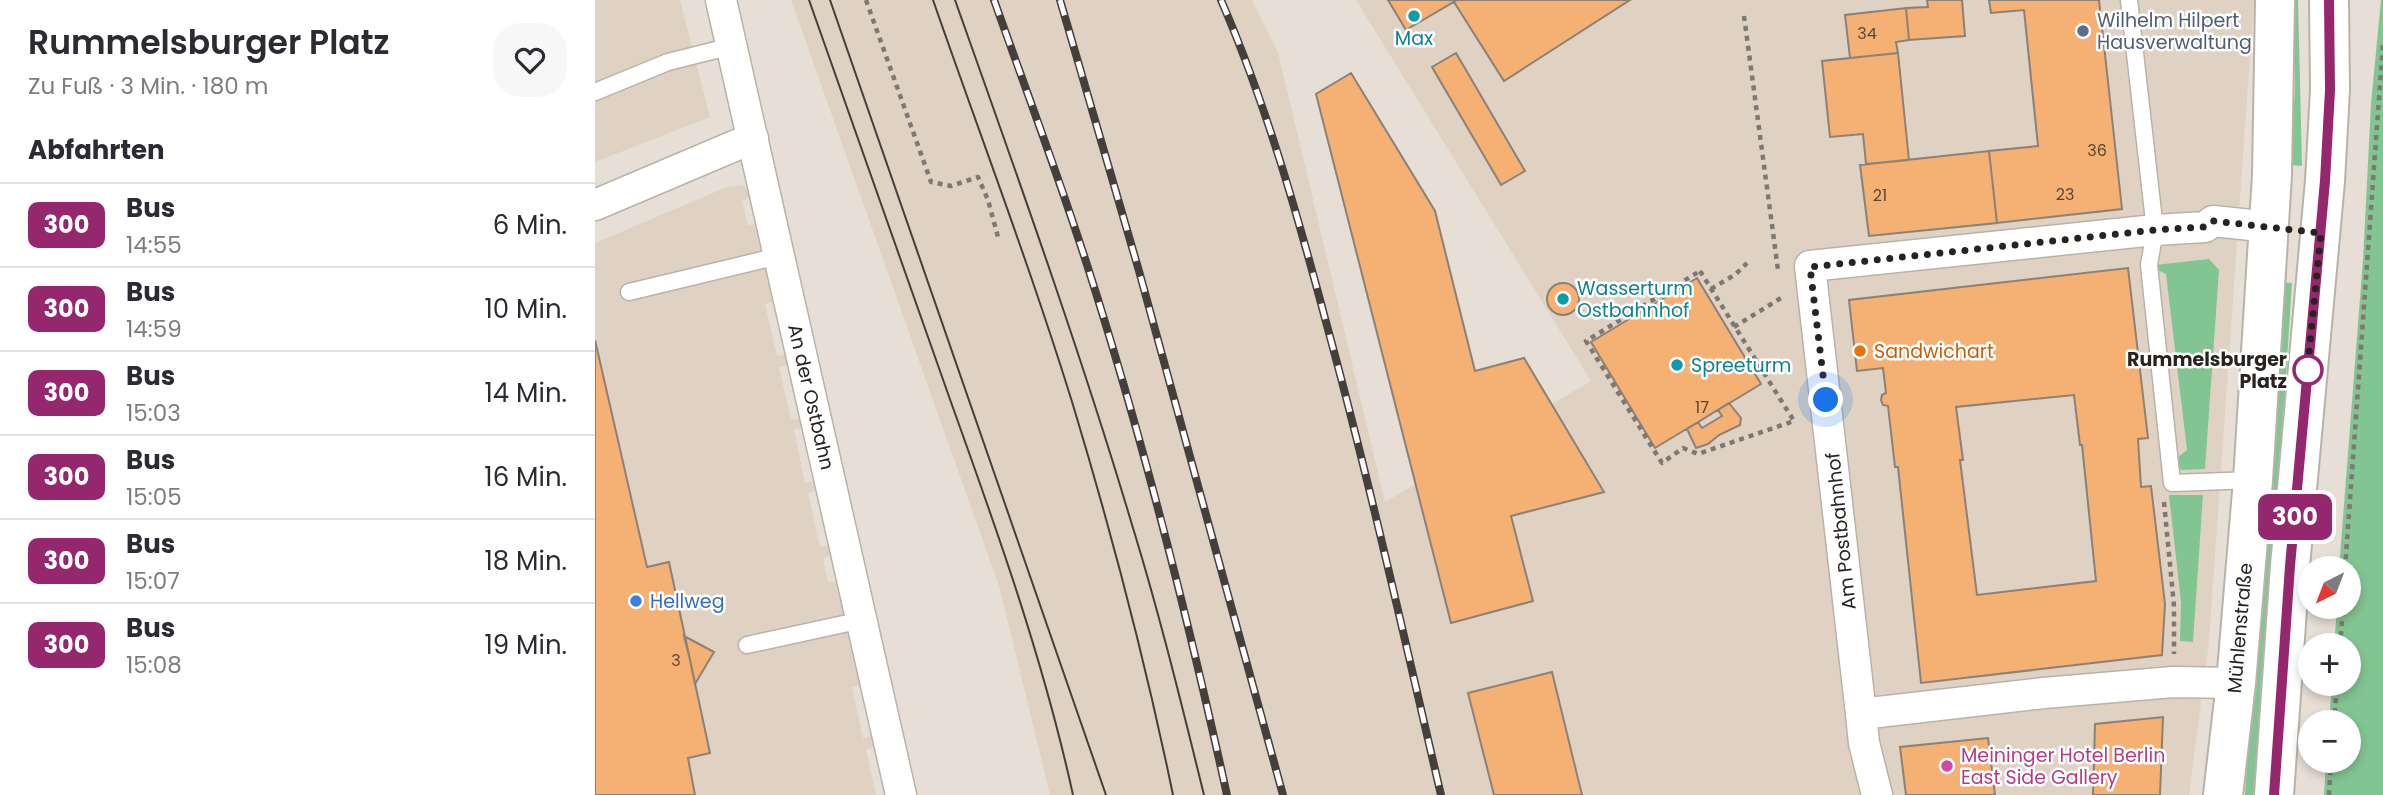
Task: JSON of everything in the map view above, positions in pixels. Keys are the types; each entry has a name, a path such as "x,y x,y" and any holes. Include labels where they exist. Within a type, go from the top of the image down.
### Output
{"main road":[{"name":"Mühlenstraße","path":"2223,795 2236,684 2253,480 2270,227 2275,0"},
{"path":"2274,795 2290,566 2321,233 2330,90 2329,0"},
{"path":"2270,227 2321,233"}],"street":[{"name":"An der Ostbahn","path":"721,0 901,795"},
{"path":"595,205 753,138"},
{"name":"Am Postbahnhof","path":"1877,795 1864,743 1810,267 2205,227 2213,221 2270,227"},
{"path":"1861,714 2173,681 2236,684"}],"lane":[{"path":"2129,0 2155,230 2149,265 2172,483 2253,480"},
{"path":"595,92 668,62 731,46"},
{"path":"629,292 779,256"},
{"path":"747,645 862,620"}],"path":[{"path":"866,0 931,182 951,186 978,177 988,200 998,237"},
{"path":"1744,16 1778,270"},
{"path":"2346,556 2383,43"},
{"path":"1711,289 1736,274 1747,263"},
{"path":"1700,271 1711,289 1794,421 1697,454 1683,448 1662,463 1586,341 1700,271"},
{"path":"1734,327 1781,298"},
{"path":"2172,483 2163,494 2174,606 2173,681"},
{"path":"2329,795 2330,773"}],"shaded area":[{"path":"595,0 680,0 710,117 595,162"},
{"path":"791,0 1252,0 1278,52 1385,502 1591,381 1356,0 2254,0 2209,641 2189,795 1050,795 1000,589"},
{"path":"744,185 750,195 742,201 748,225 757,224 774,301 765,304 777,356 786,354 789,365 779,367 791,420 801,418 803,428 794,430 805,483 815,481 817,490 808,493 820,547 830,545 832,555 823,558 828,582 838,581 861,685 852,687 863,738 873,736 875,747 866,750 876,795 595,795 595,243 727,187"}],"green space":[{"path":"2293,0 2298,0 2302,166 2290,165 2295,89"},
{"path":"2383,0 2383,795 2324,795 2325,773 2361,773 2361,710 2330,710 2331,696 2361,696 2361,633 2335,633 2336,620 2361,620 2361,556 2340,556 2363,260 2371,104"},
{"path":"2209,259 2219,270 2205,469 2182,470 2177,466 2176,459 2187,450 2166,274 2156,269 2155,265"},
{"path":"2280,282 2292,283 2259,795 2245,795"},
{"path":"2169,495 2203,495 2193,642 2180,641 2181,602"}],"building":[{"name":"Max","path":"1388,0 1457,0 1406,30"},
{"path":"1630,0 1504,81 1454,2"},
{"path":"1927,0 1962,0 1965,36 1909,40 1906,8 1928,7"},
{"path":"1989,0 2099,0 2122,209 1997,223 1989,151 2038,146 2024,10 1991,13"},
{"path":"1906,8 1909,40 1896,42 1898,53 1850,58 1845,15"},
{"path":"1456,53 1525,171 1501,185 1432,67"},
{"path":"1898,53 1909,160 1866,164 1863,134 1830,137 1822,61"},
{"path":"1351,73 1435,211 1475,371 1524,358 1604,492 1511,516 1533,601 1451,623 1316,94"},
{"path":"1989,151 1997,223 1869,236 1860,165"},
{"path":"2128,268 2148,438 2138,439 2141,487 2151,486 2165,604 2162,655 1921,683 1898,467 1895,467 1888,406 1883,405 1881,400 1886,393 1883,368 1857,371 1849,300","holes":["2074,395 2096,581 1977,595 1956,407"]},
{"name":"Spreeturm","path":"1697,278 1761,384 1718,410 1722,416 1702,428 1698,422 1655,448 1591,342"},
{"name":"Wasserturm Ostbahnhof","path":"1563,283 1574,288 1579,299 1574,310 1563,315 1552,310 1547,299 1552,288"},
{"name":"Hellweg","path":"595,340 647,567 669,562 710,753 688,758 695,795 595,795"},
{"path":"1729,403 1741,418 1740,425 1696,448 1687,429"},
{"path":"684,636 714,652 695,684 690,660"},
{"path":"1552,672 1582,795 1494,795 1468,693"},
{"path":"2163,717 2160,795 2093,795 2095,724"},
{"name":"Meininger Hotel Berlin East Side Gallery","path":"1988,738 1995,795 1906,795 1900,747"}],"tram line":[{"path":"809,0 1003,550 1034,647 1073,795"},
{"path":"830,0 1106,795"},
{"path":"933,0 1023,253 1073,405 1127,599 1173,795"},
{"path":"955,0 1113,461 1162,628 1204,795"}],"railway":[{"path":"994,0 1055,169 1109,336 1181,597 1227,795"},
{"path":"1060,0 1139,271 1283,795"},
{"path":"1221,0 1266,119 1315,281 1372,499 1441,795"}],"bus line":[{"name":"300","path":"2274,795 2290,566 2325,181 2330,90 2329,0"}],"place":[{"name":"Max","path":"1414,16"},
{"name":"Wilhelm Hilpert Hausverwaltung","path":"2083,31"},
{"name":"Wasserturm Ostbahnhof","path":"1563,299"},
{"name":"Sandwichart","path":"1860,351"},
{"name":"Spreeturm","path":"1677,365"},
{"name":"Rummelsburger Platz","path":"2308,370"},
{"name":"Hellweg","path":"636,601"},
{"name":"Meininger Hotel Berlin East Side Gallery","path":"1947,766"}],"route":[{"path":"1826,400 1810,267 2205,227 2213,221 2321,233 2307,374 2308,370"}]}
